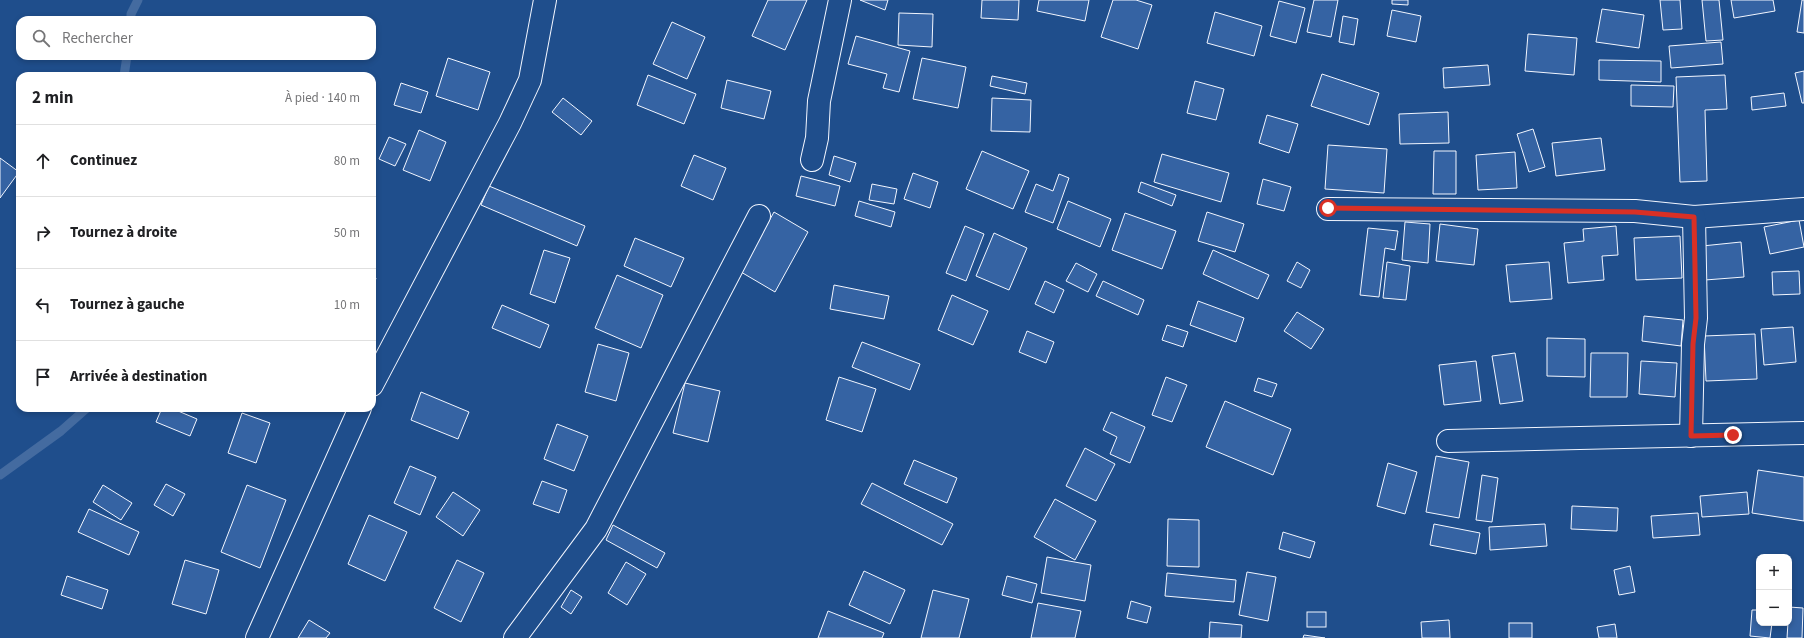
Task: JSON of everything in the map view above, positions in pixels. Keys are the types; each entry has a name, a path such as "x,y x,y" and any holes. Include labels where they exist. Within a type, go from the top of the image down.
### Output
{"street":[{"path":"376,377 510,123 530,80 546,0"},
{"path":"812,160 816,138 819,101 840,0"},
{"path":"1328,208 1635,212 1694,217 1804,208"},
{"path":"515,638 596,529 759,216"},
{"path":"1691,436 1693,344 1696,318 1694,217"},
{"path":"257,638 358,412"},
{"path":"1448,440 1804,434"}],"building":[{"path":"768,0 807,0 785,50 752,36"},
{"path":"860,0 888,0 885,10"},
{"path":"982,0 1019,0 1018,20 981,18"},
{"path":"1039,0 1089,0 1085,21 1037,11"},
{"path":"1113,0 1136,0 1152,5 1138,49 1101,37"},
{"path":"1314,0 1338,0 1331,37 1307,32"},
{"path":"1392,0 1408,0 1408,5 1392,4"},
{"path":"1660,0 1680,0 1682,29 1663,30"},
{"path":"1702,0 1719,0 1723,40 1706,41"},
{"path":"1731,0 1773,0 1775,11 1734,18"},
{"path":"1802,0 1804,0 1804,33 1797,32"},
{"path":"1279,1 1305,8 1296,43 1270,36"},
{"path":"1602,9 1644,15 1639,48 1596,42"},
{"path":"1392,10 1421,16 1416,42 1387,36"},
{"path":"1215,12 1262,26 1254,56 1207,43"},
{"path":"899,13 933,14 932,47 898,45"},
{"path":"1343,16 1358,19 1354,45 1339,42"},
{"path":"672,22 705,37 687,79 653,64"},
{"path":"1528,34 1577,38 1574,75 1525,71"},
{"path":"856,36 910,51 899,92 883,88 887,74 848,64"},
{"path":"1721,42 1723,64 1671,68 1669,46"},
{"path":"448,58 490,72 478,110 436,96"},
{"path":"922,58 966,67 958,108 913,99"},
{"path":"1599,60 1661,61 1661,82 1599,80"},
{"path":"1488,65 1490,85 1444,88 1443,68"},
{"path":"1804,71 1804,103 1802,103 1795,73"},
{"path":"1322,74 1379,93 1369,125 1311,106"},
{"path":"648,75 696,94 684,124 637,105"},
{"path":"1725,75 1727,109 1705,110 1707,181 1680,182 1676,77"},
{"path":"992,76 1027,83 1025,94 990,86"},
{"path":"727,80 771,91 764,119 721,108"},
{"path":"1195,81 1224,89 1216,120 1187,113"},
{"path":"401,83 428,92 421,113 394,105"},
{"path":"1631,85 1674,86 1673,107 1631,106"},
{"path":"1784,93 1786,106 1752,110 1751,97"},
{"path":"563,98 592,121 581,135 552,112"},
{"path":"992,98 1031,100 1030,132 991,131"},
{"path":"1448,112 1449,143 1400,144 1399,114"},
{"path":"1267,115 1298,124 1289,153 1259,143"},
{"path":"1533,129 1545,167 1529,172 1517,134"},
{"path":"419,130 446,142 430,181 403,170"},
{"path":"389,137 406,144 395,166 379,159"},
{"path":"1601,138 1605,170 1556,176 1552,143"},
{"path":"1328,145 1387,149 1384,193 1325,189"},
{"path":"982,151 1029,171 1013,209 966,189"},
{"path":"1434,151 1456,151 1456,194 1433,194"},
{"path":"1515,152 1517,188 1478,190 1476,155"},
{"path":"1162,154 1229,173 1221,202 1154,182"},
{"path":"694,155 726,168 713,200 681,186"},
{"path":"834,156 856,163 850,182 829,175"},
{"path":"0,158 16,170 16,176 0,198"},
{"path":"913,173 938,182 930,208 904,199"},
{"path":"1059,174 1069,178 1053,223 1025,212 1036,184 1053,191"},
{"path":"801,176 840,186 835,206 796,196"},
{"path":"1263,179 1291,187 1284,211 1257,204"},
{"path":"1141,182 1176,195 1172,206 1138,192"},
{"path":"872,184 897,189 894,204 869,200"},
{"path":"489,186 585,226 577,246 481,205"},
{"path":"859,201 895,212 891,227 855,216"},
{"path":"1068,201 1111,219 1100,247 1057,229"},
{"path":"774,212 808,232 775,292 741,272"},
{"path":"1207,212 1244,224 1235,252 1198,241"},
{"path":"1125,213 1176,231 1162,269 1112,250"},
{"path":"1799,220 1804,247 1770,254 1764,227"},
{"path":"1405,222 1430,224 1428,263 1402,260"},
{"path":"1440,224 1478,229 1474,265 1436,261"},
{"path":"965,226 984,234 966,281 946,273"},
{"path":"1616,226 1618,255 1602,256 1604,280 1568,283 1564,243 1584,241 1583,229"},
{"path":"1368,228 1398,231 1395,250 1385,248 1379,297 1360,295"},
{"path":"994,233 1027,248 1009,290 976,276"},
{"path":"1680,236 1682,278 1636,280 1634,238"},
{"path":"635,238 684,258 671,287 624,266"},
{"path":"1741,242 1744,277 1705,280 1702,246"},
{"path":"544,250 570,258 555,303 530,294"},
{"path":"1213,250 1269,275 1258,299 1203,274"},
{"path":"1297,262 1310,270 1301,288 1287,281"},
{"path":"1387,262 1410,266 1406,300 1383,298"},
{"path":"1549,262 1552,299 1510,302 1506,265"},
{"path":"1076,263 1097,274 1088,292 1066,281"},
{"path":"1799,271 1800,294 1773,295 1772,272"},
{"path":"617,275 663,295 641,348 595,328"},
{"path":"1045,281 1064,290 1054,313 1035,304"},
{"path":"1103,281 1144,300 1138,315 1096,296"},
{"path":"834,285 889,296 884,319 830,309"},
{"path":"952,295 988,311 973,345 938,330"},
{"path":"1198,301 1244,318 1236,342 1190,325"},
{"path":"502,305 549,325 540,348 492,328"},
{"path":"1297,312 1324,329 1311,349 1284,331"},
{"path":"1644,316 1683,320 1681,346 1642,341"},
{"path":"1167,325 1188,332 1183,347 1162,340"},
{"path":"1793,327 1796,362 1764,365 1761,329"},
{"path":"1027,331 1054,342 1046,363 1019,352"},
{"path":"1755,334 1757,379 1706,381 1704,336"},
{"path":"1547,338 1585,339 1585,377 1547,376"},
{"path":"862,342 920,364 910,390 852,367"},
{"path":"598,344 629,353 616,401 585,392"},
{"path":"1515,353 1523,401 1500,404 1492,356"},
{"path":"1591,353 1628,353 1627,397 1590,397"},
{"path":"1476,361 1481,401 1444,405 1439,365"},
{"path":"1641,361 1677,363 1675,397 1639,394"},
{"path":"839,377 876,389 862,432 826,420"},
{"path":"1166,377 1187,385 1172,422 1152,415"},
{"path":"1258,378 1277,384 1272,397 1254,391"},
{"path":"685,383 720,391 708,442 673,433"},
{"path":"421,392 469,412 458,439 411,420"},
{"path":"1225,401 1291,429 1273,475 1206,447"},
{"path":"160,412 180,412 197,419 190,436 156,422"},
{"path":"1111,412 1145,427 1130,463 1110,454 1117,437 1103,430"},
{"path":"242,413 270,423 256,463 228,453"},
{"path":"557,424 588,436 574,471 544,459"},
{"path":"1085,448 1115,464 1096,501 1066,486"},
{"path":"1436,456 1469,462 1459,518 1426,512"},
{"path":"914,460 957,478 947,503 904,484"},
{"path":"1388,463 1417,472 1405,514 1377,506"},
{"path":"410,466 436,477 420,515 394,503"},
{"path":"1758,470 1804,477 1804,521 1752,513"},
{"path":"1482,475 1498,478 1492,522 1476,520"},
{"path":"542,481 567,490 559,513 533,504"},
{"path":"872,483 953,524 942,545 861,504"},
{"path":"166,484 185,494 173,516 154,505"},
{"path":"103,485 132,503 121,520 93,502"},
{"path":"247,485 286,500 260,568 221,552"},
{"path":"453,492 480,510 463,536 436,517"},
{"path":"1747,492 1749,514 1702,517 1700,496"},
{"path":"1055,499 1096,521 1075,560 1034,537"},
{"path":"1572,506 1618,508 1617,531 1571,529"},
{"path":"89,509 139,532 129,555 78,532"},
{"path":"1698,513 1700,535 1653,538 1651,516"},
{"path":"369,515 407,532 385,581 348,564"},
{"path":"1168,519 1199,520 1199,567 1167,566"},
{"path":"1434,524 1480,533 1476,554 1430,545"},
{"path":"1545,524 1547,546 1490,550 1489,527"},
{"path":"613,525 665,553 657,568 606,540"},
{"path":"1283,532 1315,542 1310,558 1279,549"},
{"path":"1047,557 1091,565 1085,601 1041,593"},
{"path":"185,560 219,570 206,614 172,604"},
{"path":"457,560 484,573 461,622 434,608"},
{"path":"626,562 646,574 627,605 608,593"},
{"path":"1630,566 1635,592 1619,595 1614,570"},
{"path":"864,571 905,590 890,624 849,605"},
{"path":"1247,572 1276,577 1268,621 1239,615"},
{"path":"1167,573 1236,580 1234,602 1165,596"},
{"path":"67,576 108,590 102,609 61,595"},
{"path":"1007,576 1037,584 1032,603 1002,595"},
{"path":"571,590 582,597 571,614 561,607"},
{"path":"933,590 969,599 959,638 921,638"},
{"path":"1131,601 1151,607 1147,623 1127,618"},
{"path":"1038,603 1081,611 1075,638 1031,638"},
{"path":"1792,607 1803,608 1802,638 1787,638 1788,626 1792,626"},
{"path":"1752,610 1756,610 1756,626 1772,626 1770,638 1750,636"},
{"path":"828,611 884,633 882,638 818,638"},
{"path":"1307,612 1326,612 1326,627 1307,627"},
{"path":"309,620 330,633 326,638 298,638"},
{"path":"1449,620 1450,638 1422,638 1421,622"},
{"path":"1210,622 1242,625 1241,638 1209,638"},
{"path":"1509,623 1532,623 1532,638 1509,638"},
{"path":"1615,624 1617,638 1599,638 1597,627"},
{"path":"1304,635 1325,638 1303,638"}],"waterway":[{"path":"131,16 138,0"},
{"path":"125,72 126,60"},
{"path":"0,475 61,431 82,412"}],"route":[{"path":"1328,208 1635,212 1694,217 1696,318 1693,344 1691,436 1733,435"}]}
